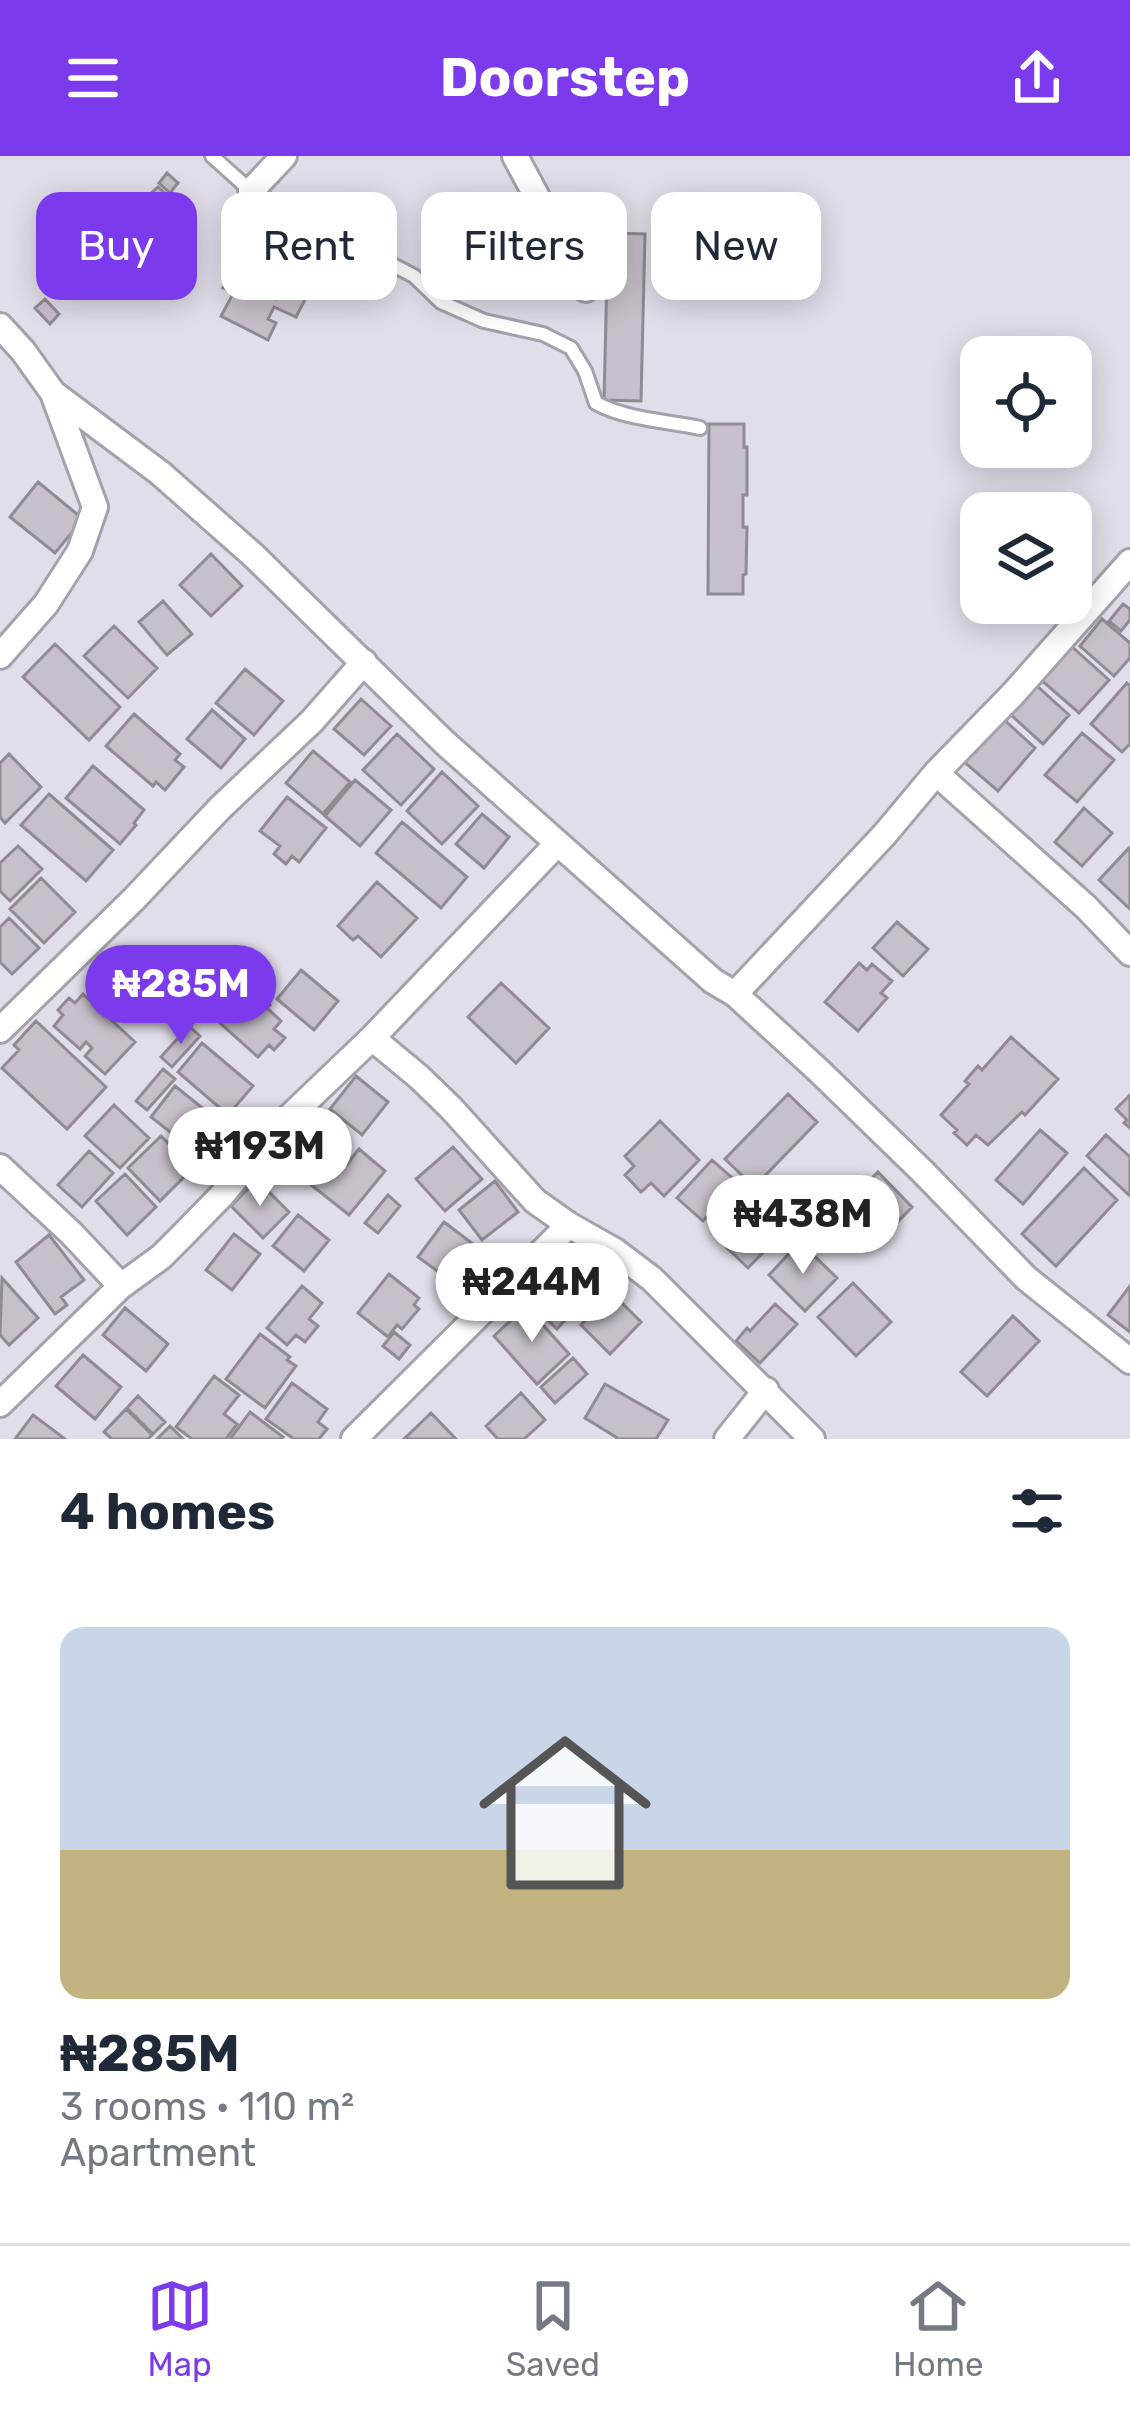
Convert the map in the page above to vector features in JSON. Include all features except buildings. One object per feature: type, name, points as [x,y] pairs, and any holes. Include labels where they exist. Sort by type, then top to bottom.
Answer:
[{"type":"street","points":[[251,191],[284,156]]},
{"type":"street","points":[[515,156],[534,192]]},
{"type":"street","points":[[0,326],[53,393],[95,507],[80,551],[46,604],[0,656]]},
{"type":"street","points":[[53,393],[160,473],[254,556],[445,743],[713,981],[735,994],[923,1172],[1026,1278],[1130,1361]]},
{"type":"street","points":[[1130,566],[1125,583],[1130,592]]},
{"type":"street","points":[[735,994],[1130,566]]},
{"type":"street","points":[[0,1030],[312,721],[364,662]]},
{"type":"street","points":[[936,773],[1130,953]]},
{"type":"street","points":[[0,1404],[121,1286],[183,1235],[281,1125],[372,1038],[557,844]]},
{"type":"street","points":[[372,1038],[435,1092],[535,1201],[652,1279],[812,1439]]},
{"type":"street","points":[[0,1167],[121,1286]]},
{"type":"street","points":[[354,1439],[569,1225]]},
{"type":"street","points":[[727,1439],[766,1390]]},
{"type":"lane","points":[[212,156],[251,191],[414,276],[441,302],[484,321],[543,334],[571,348],[596,404],[619,416],[700,428]]}]
